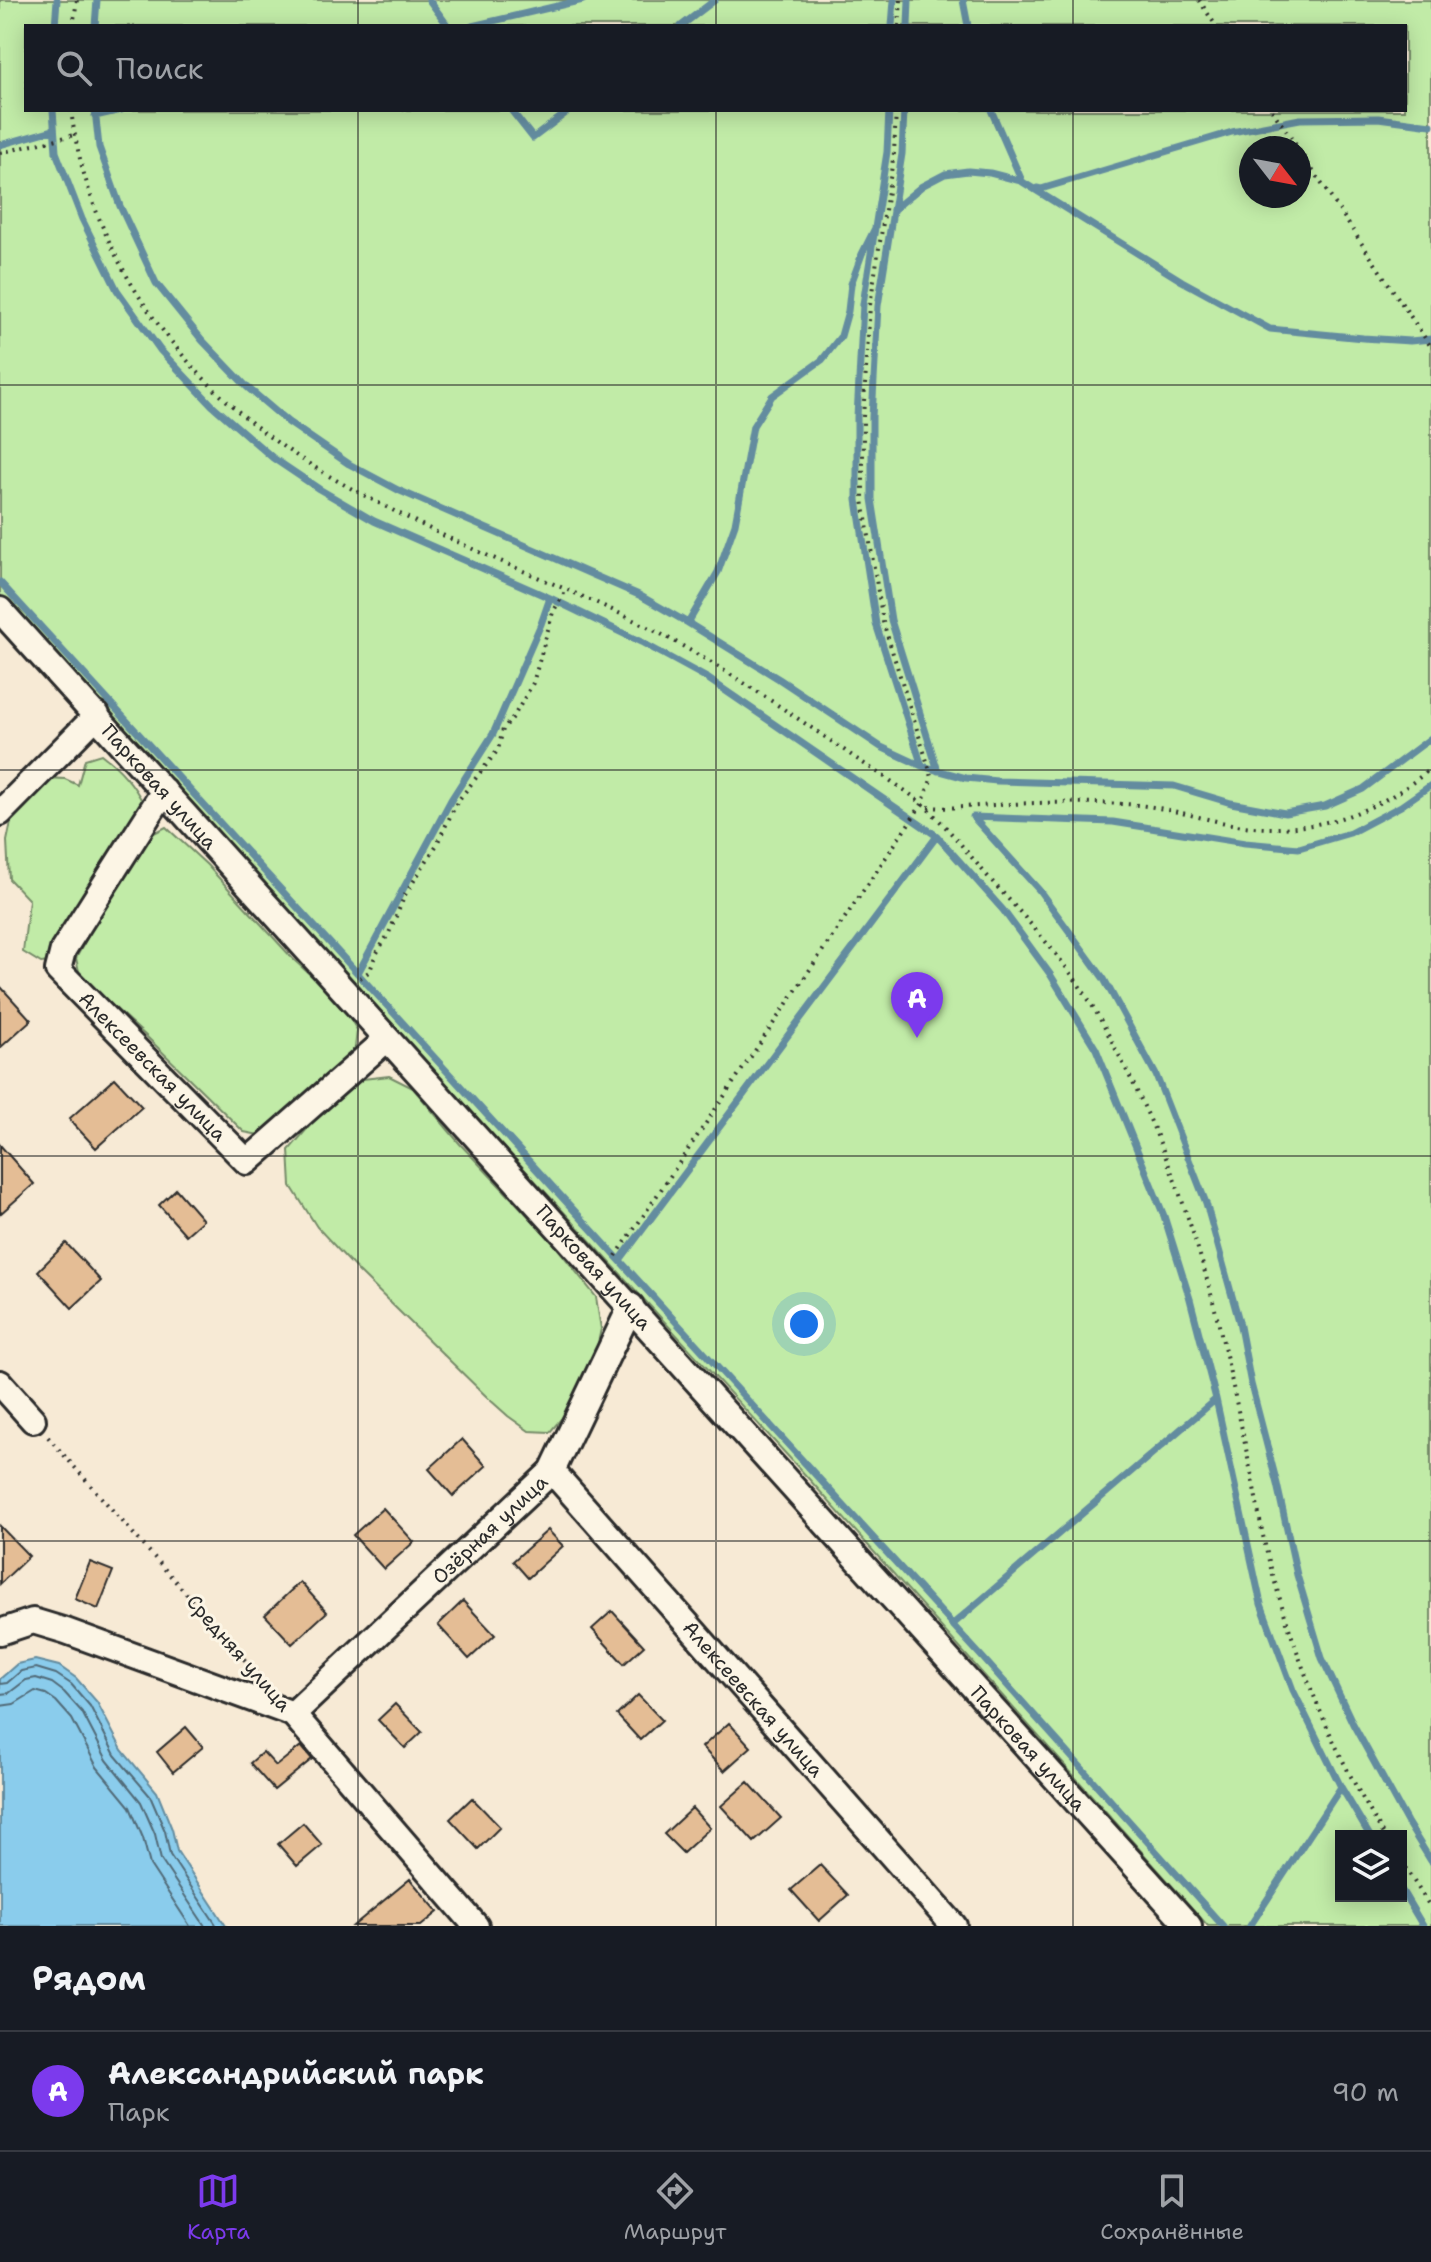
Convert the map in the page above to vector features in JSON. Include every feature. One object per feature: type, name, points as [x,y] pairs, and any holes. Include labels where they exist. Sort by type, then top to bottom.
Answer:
[{"type":"street","name":"Парковая улица","points":[[0,610],[1188,1926]]},
{"type":"street","points":[[0,813],[97,715]]},
{"type":"street","name":"Алексеевская улица","points":[[164,791],[63,950],[58,970],[247,1162],[387,1039]]},
{"type":"street","name":"Озёрная улица","points":[[293,1714],[552,1471],[631,1306]]},
{"type":"street","points":[[0,1383],[33,1420]]},
{"type":"street","name":"Алексеевская улица","points":[[552,1471],[954,1926]]},
{"type":"street","points":[[0,1632],[33,1621],[293,1714]]},
{"type":"street","name":"Средняя улица","points":[[293,1714],[476,1926]]},
{"type":"path","points":[[73,24],[77,0]]},
{"type":"path","points":[[899,24],[901,0]]},
{"type":"path","points":[[1199,0],[1215,24]]},
{"type":"path","points":[[71,112],[82,171],[94,209],[128,281],[156,322],[214,387],[276,442],[325,473],[422,526],[657,632],[713,663],[924,805],[1027,920],[1085,993],[1145,1107],[1171,1168],[1216,1312],[1268,1558],[1294,1641],[1332,1739],[1382,1830]]},
{"type":"path","points":[[618,1253],[924,805],[932,777],[883,622],[863,500],[863,417],[870,305],[894,153],[896,112]]},
{"type":"path","points":[[1273,112],[1289,136]]},
{"type":"path","points":[[0,153],[74,135]]},
{"type":"path","points":[[1311,168],[1431,347]]},
{"type":"path","points":[[370,971],[405,895],[436,846],[457,802],[498,750],[503,729],[533,683],[553,612],[566,590]]},
{"type":"path","points":[[924,805],[953,809],[1037,803],[1128,804],[1245,826],[1292,829],[1365,811],[1397,794],[1431,768]]},
{"type":"path","name":"Средняя улица","points":[[33,1420],[262,1679]]},
{"type":"path","points":[[1407,1870],[1431,1908]]},
{"type":"green space","points":[[0,0],[1431,0],[1431,1926],[1208,1926],[808,1478],[0,598]]},
{"type":"green space","points":[[101,754],[126,777],[144,805],[50,962],[41,963],[23,952],[29,900],[9,879],[7,841],[14,808],[46,778],[65,779],[78,785],[85,759]]},
{"type":"green space","points":[[166,827],[207,865],[293,959],[341,1003],[357,1030],[355,1048],[336,1071],[259,1135],[244,1132],[80,976],[76,958],[103,909],[152,834]]},
{"type":"green space","points":[[389,1076],[413,1088],[460,1144],[551,1240],[596,1297],[601,1329],[594,1361],[572,1406],[550,1432],[529,1431],[489,1399],[317,1227],[291,1186],[289,1150],[318,1116],[363,1079]]},
{"type":"water","points":[[35,1660],[59,1666],[76,1678],[97,1702],[122,1750],[157,1792],[177,1851],[226,1926],[0,1926],[0,1679],[17,1664]]},
{"type":"building","points":[[0,986],[31,1020],[0,1048]]},
{"type":"building","points":[[115,1078],[142,1107],[96,1148],[69,1119]]},
{"type":"building","points":[[0,1145],[34,1184],[0,1214]]},
{"type":"building","points":[[176,1189],[203,1220],[186,1235],[159,1205]]},
{"type":"building","points":[[66,1243],[101,1281],[72,1308],[38,1271]]},
{"type":"building","points":[[462,1439],[486,1466],[453,1496],[429,1469]]},
{"type":"building","points":[[383,1508],[414,1542],[384,1569],[353,1535]]},
{"type":"building","points":[[0,1526],[29,1556],[0,1584]]},
{"type":"building","points":[[548,1530],[563,1546],[528,1578],[513,1561]]},
{"type":"building","points":[[90,1562],[113,1571],[98,1609],[75,1599]]},
{"type":"building","points":[[300,1582],[327,1612],[292,1644],[265,1615]]},
{"type":"building","points":[[463,1601],[495,1635],[469,1659],[438,1625]]},
{"type":"building","points":[[612,1611],[644,1646],[624,1664],[592,1629]]},
{"type":"building","points":[[638,1695],[662,1720],[640,1740],[617,1715]]},
{"type":"building","points":[[395,1704],[422,1732],[405,1748],[378,1720]]},
{"type":"building","points":[[729,1723],[751,1747],[724,1771],[702,1747]]},
{"type":"building","points":[[186,1727],[203,1747],[173,1772],[157,1752]]},
{"type":"building","points":[[301,1746],[312,1759],[274,1790],[250,1763],[263,1752],[276,1766]]},
{"type":"building","points":[[748,1782],[781,1818],[754,1842],[721,1806]]},
{"type":"building","points":[[472,1798],[500,1827],[478,1849],[450,1819]]},
{"type":"building","points":[[692,1808],[710,1828],[683,1853],[664,1834]]},
{"type":"building","points":[[303,1823],[322,1845],[297,1866],[278,1844]]},
{"type":"building","points":[[820,1865],[848,1895],[819,1921],[791,1890]]},
{"type":"building","points":[[410,1879],[438,1912],[421,1926],[353,1926]]},
{"type":"waterway","points":[[55,24],[57,0]]},
{"type":"waterway","points":[[95,24],[97,0]]},
{"type":"waterway","points":[[429,0],[447,24]]},
{"type":"waterway","points":[[481,24],[583,0]]},
{"type":"waterway","points":[[684,24],[715,0]]},
{"type":"waterway","points":[[892,24],[894,0]]},
{"type":"waterway","points":[[908,24],[909,0]]},
{"type":"waterway","points":[[963,0],[968,24]]},
{"type":"waterway","points":[[53,112],[56,152],[82,219],[117,290],[160,350],[212,405],[273,458],[374,521],[550,598],[493,734],[451,800],[358,973]]},
{"type":"waterway","points":[[95,112],[99,147],[120,206],[156,283],[202,340],[247,387],[288,422],[349,464],[398,490],[639,595],[688,623]]},
{"type":"waterway","points":[[95,116],[112,112]]},
{"type":"waterway","points":[[513,112],[533,138],[567,112]]},
{"type":"waterway","points":[[889,112],[887,152],[863,304],[857,417],[857,500],[876,624],[922,766]]},
{"type":"waterway","points":[[904,112],[902,154],[878,306],[872,417],[872,499],[891,620],[938,771]]},
{"type":"waterway","points":[[992,112],[1022,181]]},
{"type":"waterway","points":[[1037,188],[1232,132],[1300,119],[1378,118],[1431,125]]},
{"type":"waterway","points":[[0,145],[53,130]]},
{"type":"waterway","points":[[893,210],[922,186],[945,174],[968,171],[990,173],[1021,181],[1182,281],[1270,329],[1410,341],[1431,339]]},
{"type":"waterway","points":[[875,228],[851,284],[841,336],[822,360],[772,396],[753,426],[735,524],[718,572],[688,623],[881,747],[922,766],[966,778],[1174,786],[1231,803],[1285,813],[1325,806],[1363,789],[1431,738]]},
{"type":"waterway","points":[[0,582],[983,1658],[1223,1926]]},
{"type":"waterway","points":[[550,598],[707,678],[937,836]]},
{"type":"waterway","points":[[1431,785],[1401,806],[1350,833],[1299,848],[1245,843],[1113,822],[973,817],[1039,890],[1104,979],[1156,1075],[1206,1203],[1239,1321],[1297,1575],[1322,1658],[1353,1724],[1431,1861]]},
{"type":"waterway","points":[[620,1260],[937,836],[1003,910],[1050,974],[1096,1049],[1164,1216],[1216,1399]]},
{"type":"waterway","points":[[952,1625],[1216,1399],[1261,1604],[1293,1690],[1341,1787]]},
{"type":"waterway","points":[[1250,1926],[1341,1787],[1366,1830]]},
{"type":"waterway","points":[[1407,1899],[1423,1926]]},
{"type":"place","name":"Александрийский парк","points":[[917,1038]]}]
